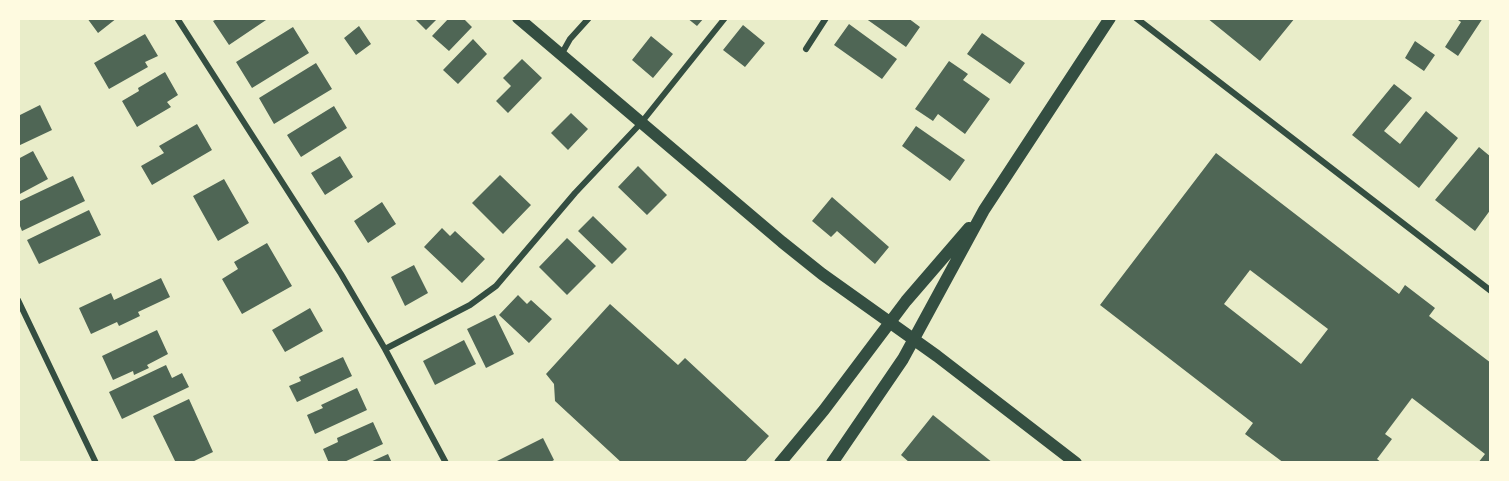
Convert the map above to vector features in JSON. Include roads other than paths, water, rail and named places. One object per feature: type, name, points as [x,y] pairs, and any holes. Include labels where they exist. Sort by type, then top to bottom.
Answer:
[{"type":"main road","points":[[518,18],[782,242],[1076,463]]},
{"type":"main road","points":[[832,463],[892,377],[984,210],[1110,18]]},
{"type":"main road","points":[[780,463],[830,402],[889,322],[984,210]]},
{"type":"street","points":[[177,18],[341,274],[385,349],[446,463]]},
{"type":"street","points":[[561,55],[570,39],[589,18]]},
{"type":"street","points":[[385,349],[470,305],[496,285],[574,193],[641,123],[725,18]]},
{"type":"street","points":[[806,49],[826,18]]},
{"type":"street","points":[[1136,18],[1491,291]]},
{"type":"street","points":[[18,300],[96,463]]}]
